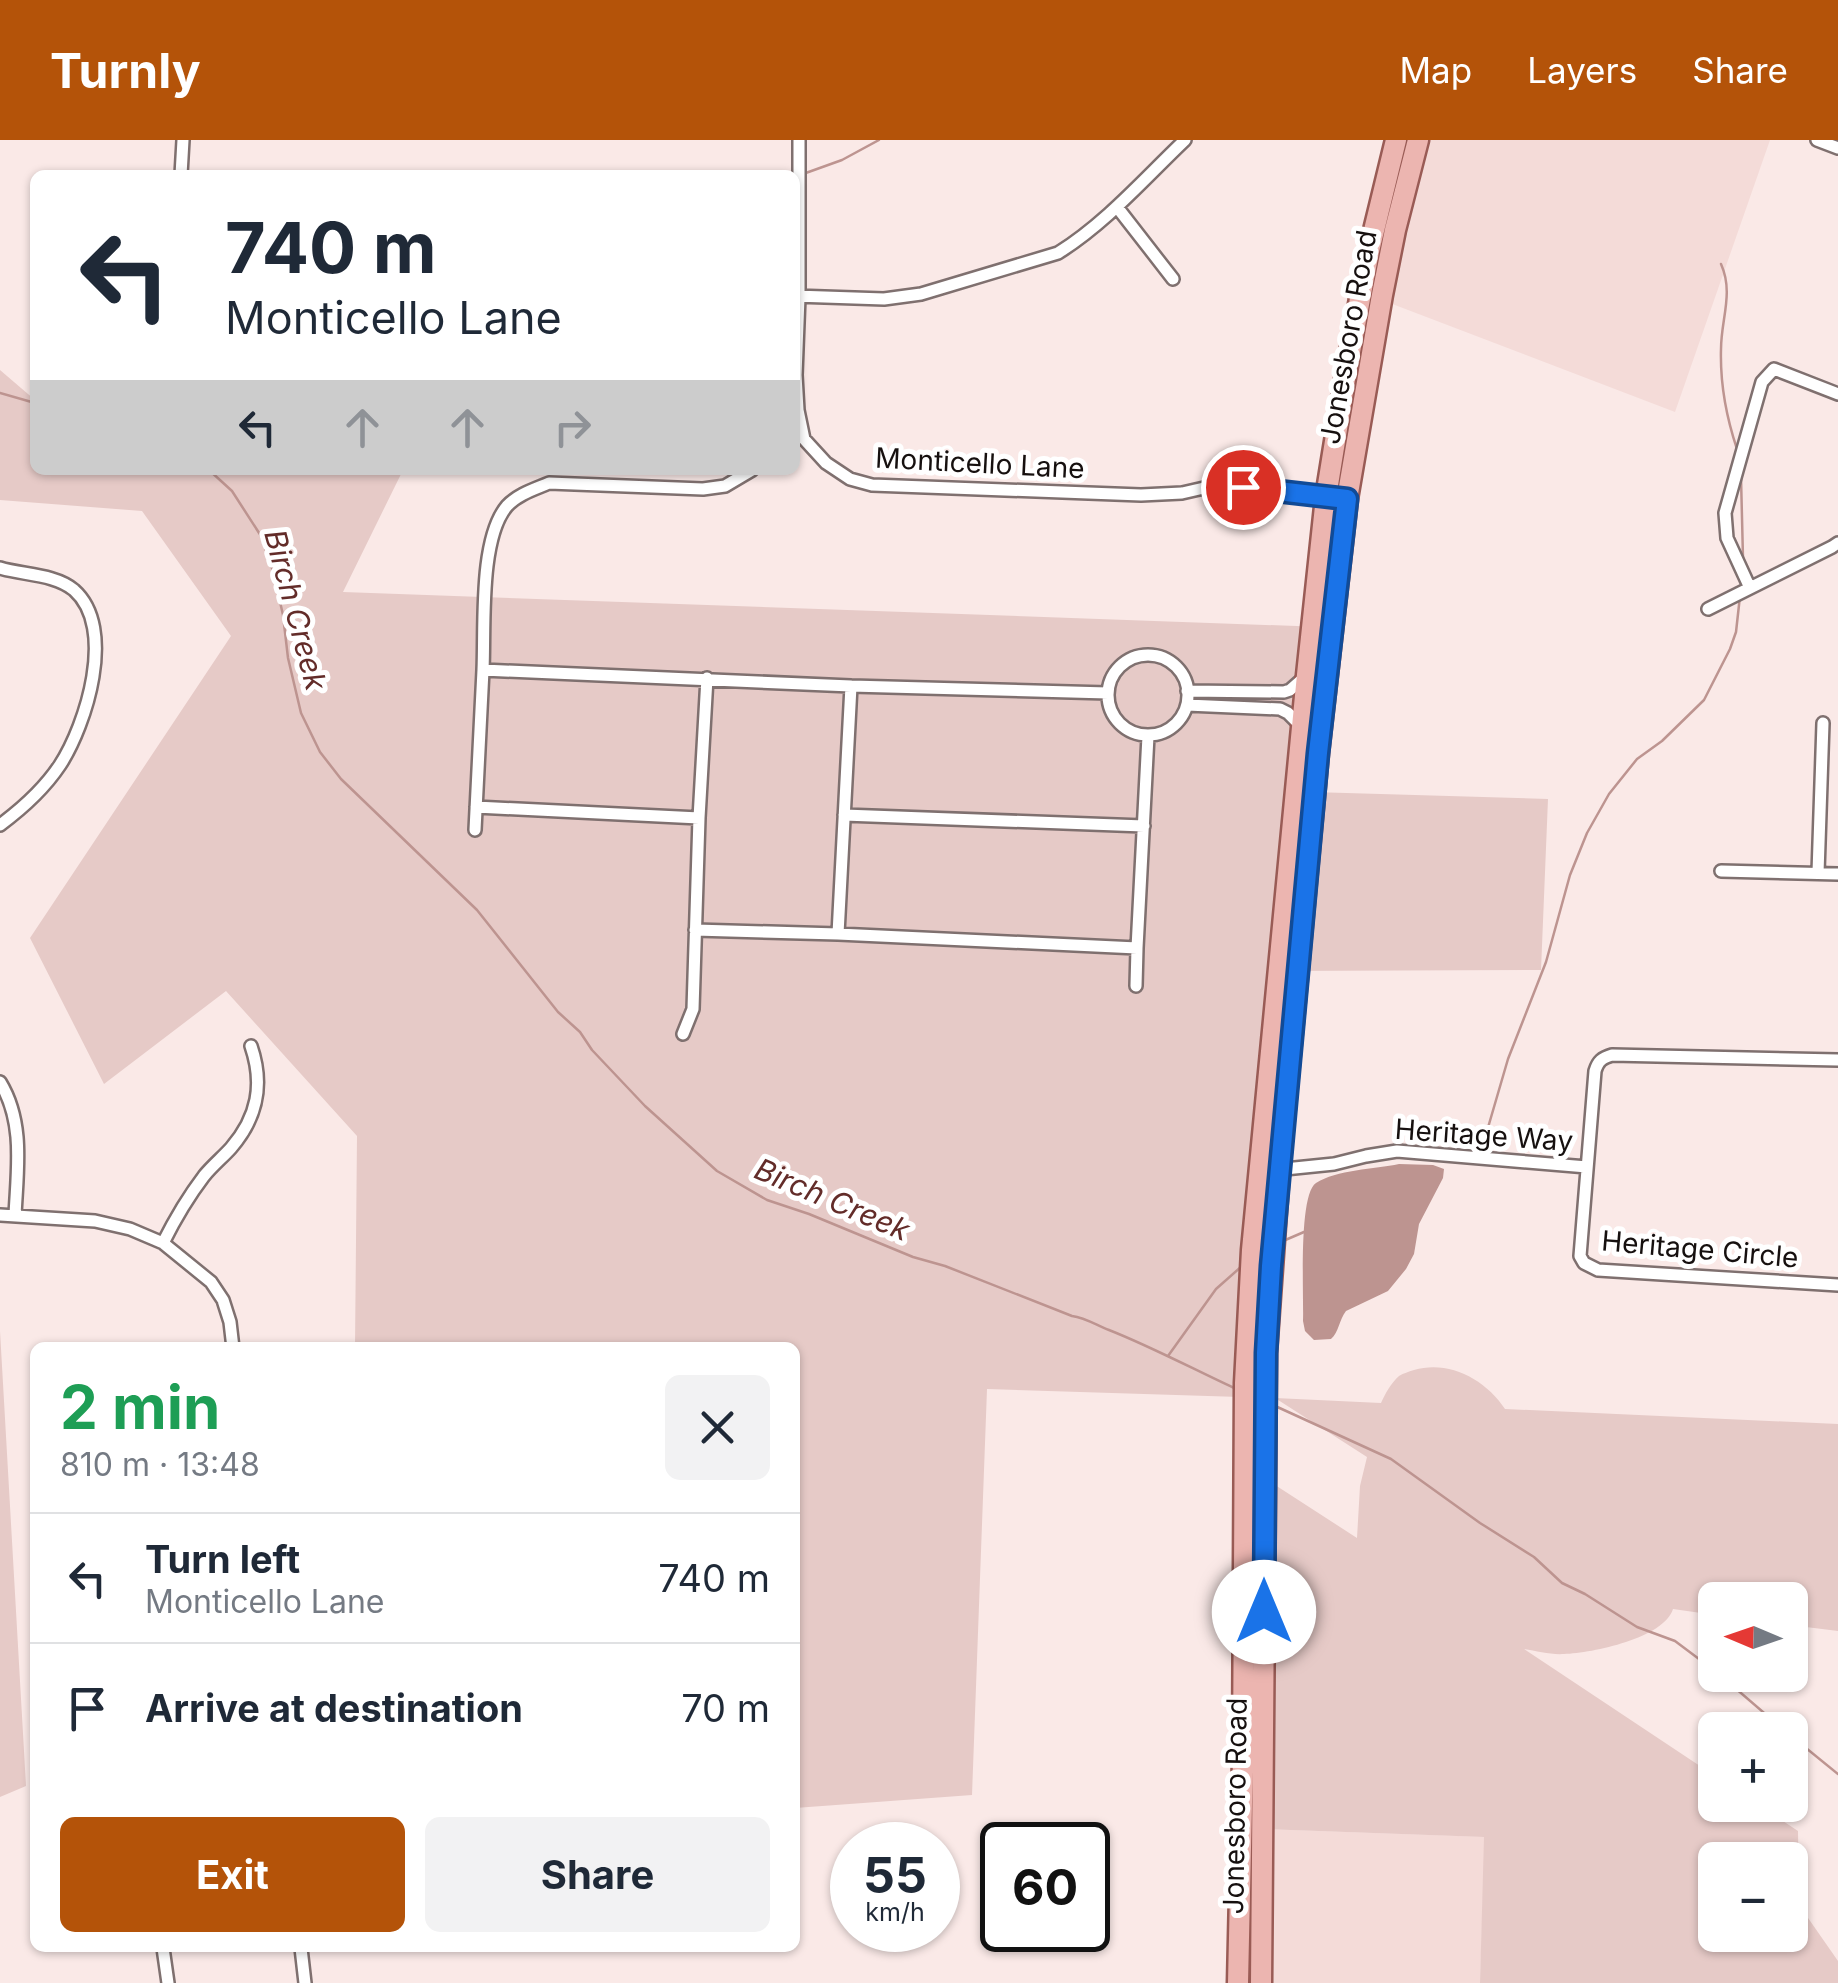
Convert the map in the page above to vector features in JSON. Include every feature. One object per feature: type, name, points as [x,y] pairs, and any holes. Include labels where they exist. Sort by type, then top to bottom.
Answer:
[{"type":"main road","name":"Jonesboro Road","points":[[1238,1983],[1248,1301],[1270,1170],[1318,753],[1342,390],[1396,140]]},
{"type":"main road","name":"Jonesboro Road","points":[[1260,1983],[1270,1170],[1302,726],[1337,498],[1418,140]]},
{"type":"street","points":[[181,170],[183,140]]},
{"type":"street","name":"Monticello Lane","points":[[799,140],[799,170]]},
{"type":"street","points":[[1817,140],[1838,148]]},
{"type":"street","points":[[800,297],[884,300],[921,294],[1058,253],[1117,207],[1181,141]]},
{"type":"street","points":[[1117,207],[1173,279]]},
{"type":"street","points":[[1750,588],[1727,538],[1724,514],[1762,382],[1774,368],[1838,394]]},
{"type":"street","name":"Monticello Lane","points":[[800,442],[850,479],[872,485],[1141,495],[1182,493],[1217,485],[1337,498]]},
{"type":"street","points":[[475,830],[488,554],[496,522],[510,503],[549,483],[703,488],[725,486],[744,475]]},
{"type":"street","points":[[1708,610],[1838,542]]},
{"type":"street","points":[[0,568],[49,578],[74,590],[90,614],[96,651],[92,685],[62,762],[41,790],[0,825]]},
{"type":"street","points":[[1140,656],[1153,656],[1176,667],[1188,690],[1186,705],[1176,723],[1159,734],[1135,734],[1124,728],[1109,706],[1110,680],[1128,661],[1140,656]]},
{"type":"street","points":[[483,670],[1108,693]]},
{"type":"street","points":[[1188,690],[1284,692],[1307,675]]},
{"type":"street","points":[[683,1034],[693,1008],[707,678]]},
{"type":"street","points":[[838,934],[851,686]]},
{"type":"street","points":[[1186,705],[1280,709],[1302,726]]},
{"type":"street","points":[[1818,873],[1823,723]]},
{"type":"street","points":[[1136,986],[1148,736]]},
{"type":"street","points":[[476,807],[700,818]]},
{"type":"street","points":[[844,814],[1144,826]]},
{"type":"street","points":[[1722,871],[1838,874]]},
{"type":"street","points":[[696,930],[1136,948]]},
{"type":"street","points":[[163,1242],[207,1172],[243,1134],[254,1115],[257,1063],[251,1046]]},
{"type":"street","name":"Heritage Circle","points":[[1838,1060],[1612,1055],[1604,1058],[1595,1072],[1580,1256],[1591,1268],[1838,1285]]},
{"type":"street","points":[[0,1082],[18,1127],[14,1216]]},
{"type":"street","name":"Heritage Way","points":[[1270,1170],[1334,1164],[1397,1151],[1587,1167]]},
{"type":"street","points":[[0,1216],[95,1221],[163,1242],[211,1282],[223,1300],[232,1342]]},
{"type":"street","points":[[164,1952],[168,1983]]},
{"type":"street","points":[[302,1952],[306,1983]]},
{"type":"shaded area","points":[[1414,140],[1770,140],[1675,412],[1374,297]]},
{"type":"shaded area","points":[[0,370],[30,396],[30,475],[401,475],[343,592],[1323,627],[1312,792],[1548,799],[1541,970],[1277,971],[1275,1398],[987,1389],[972,1795],[800,1808],[800,1342],[355,1342],[357,1136],[226,991],[104,1084],[30,938],[231,636],[142,511],[0,500]]},
{"type":"shaded area","points":[[1399,1164],[1444,1169],[1419,1224],[1414,1254],[1388,1291],[1346,1311],[1331,1339],[1314,1340],[1305,1331],[1303,1321],[1304,1225],[1310,1191],[1316,1183],[1334,1175]]},
{"type":"shaded area","points":[[0,1331],[26,1786],[0,1797]]},
{"type":"shaded area","points":[[1440,1368],[1477,1381],[1505,1409],[1838,1424],[1838,1631],[1808,1627],[1808,1582],[1698,1582],[1698,1613],[1673,1609],[1667,1619],[1642,1636],[1577,1653],[1524,1649],[1698,1765],[1698,1822],[1784,1822],[1798,1831],[1798,1842],[1698,1842],[1698,1952],[1808,1952],[1808,1918],[1838,1961],[1838,1983],[1480,1983],[1484,1837],[1262,1829],[1272,1483],[1357,1538],[1360,1486],[1367,1457],[1275,1398],[1381,1403],[1399,1376],[1414,1370]]},
{"type":"shaded area","points":[[1262,1829],[1485,1837],[1480,1983],[1260,1983]]},
{"type":"waterway","points":[[803,174],[842,160],[879,140]]},
{"type":"waterway","points":[[1721,264],[1727,296],[1722,374],[1737,449]]},
{"type":"waterway","name":"Birch Creek","points":[[0,393],[30,402]]},
{"type":"waterway","name":"Birch Creek","points":[[214,475],[232,491],[261,536],[283,615],[301,713],[320,752],[341,779],[477,910],[558,1012],[645,1106],[717,1171],[767,1200],[1086,1320],[1234,1388]]},
{"type":"waterway","points":[[1741,477],[1743,558]]},
{"type":"waterway","points":[[1480,1145],[1546,962],[1570,875],[1587,833],[1609,794],[1637,759],[1662,741],[1704,700],[1736,632],[1740,596]]},
{"type":"waterway","points":[[1283,1241],[1304,1232]]},
{"type":"waterway","points":[[1168,1356],[1216,1289],[1242,1266]]},
{"type":"waterway","name":"Birch Creek","points":[[1273,1405],[1391,1459],[1534,1557],[1562,1583],[1637,1627],[1675,1641],[1698,1658]]},
{"type":"waterway","name":"Birch Creek","points":[[1740,1692],[1763,1712]]},
{"type":"waterway","name":"Birch Creek","points":[[1808,1750],[1838,1774]]},
{"type":"route","points":[[1243,487],[1347,499],[1318,753],[1271,1266],[1266,1353],[1264,1612]]}]
